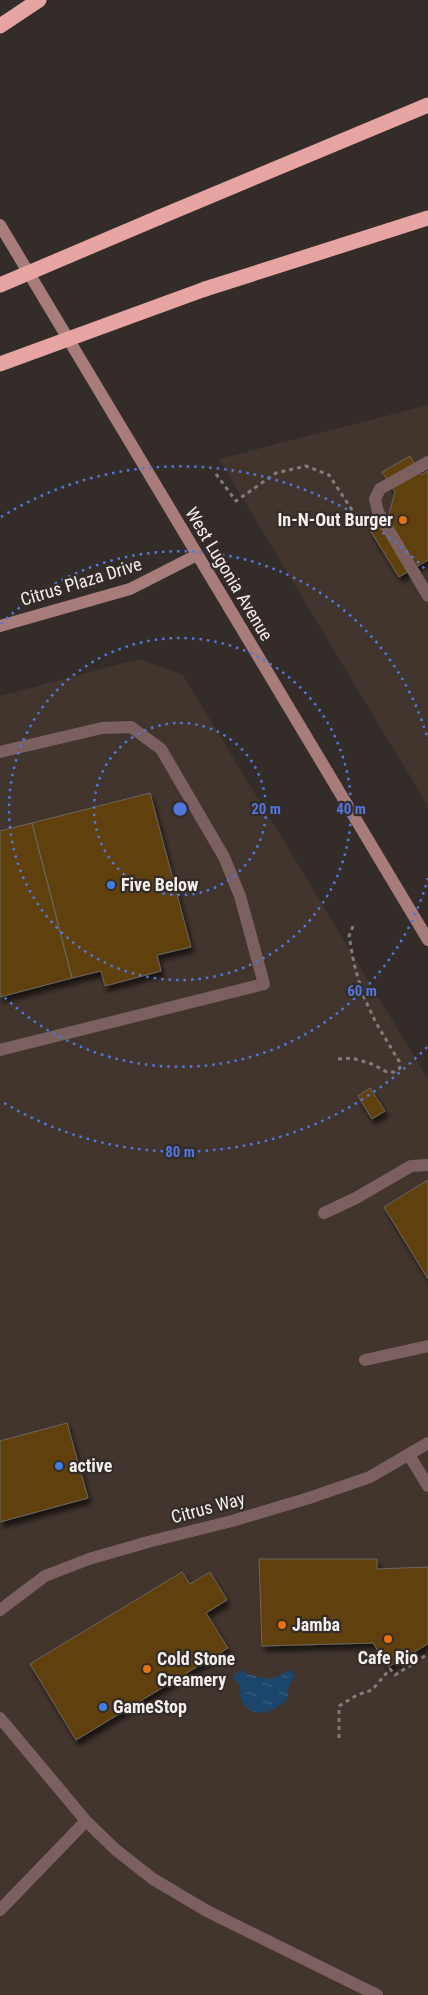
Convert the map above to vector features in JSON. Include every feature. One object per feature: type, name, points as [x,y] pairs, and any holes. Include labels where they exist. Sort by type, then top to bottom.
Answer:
[{"type":"highway","points":[[0,26],[39,0]]},
{"type":"highway","points":[[0,285],[428,105]]},
{"type":"highway","points":[[0,364],[205,290],[428,218]]},
{"type":"main road","name":"West Lugonia Avenue","points":[[0,225],[428,940]]},
{"type":"main road","name":"Citrus Plaza Drive","points":[[0,626],[130,589],[197,555]]},
{"type":"lane","points":[[428,462],[380,490],[374,500],[378,512],[428,596]]},
{"type":"lane","points":[[0,752],[102,728],[131,727],[160,749],[224,857],[240,896],[264,984],[0,1050]]},
{"type":"lane","points":[[324,1213],[356,1198],[412,1166],[428,1165]]},
{"type":"lane","points":[[364,1360],[428,1346]]},
{"type":"lane","name":"Citrus Way","points":[[0,1610],[45,1576],[89,1559],[232,1521],[370,1477],[428,1443]]},
{"type":"lane","points":[[409,1455],[428,1486]]},
{"type":"lane","points":[[0,1718],[86,1821],[116,1850],[153,1879],[215,1915],[377,1995]]},
{"type":"lane","points":[[0,1910],[86,1821]]},
{"type":"path","points":[[216,474],[236,501],[276,473],[306,466],[329,476],[357,517]]},
{"type":"path","points":[[338,1059],[352,1058],[372,1064],[387,1072],[394,1072],[400,1068],[399,1061],[376,1023],[363,995],[354,964],[349,936],[353,926]]},
{"type":"path","points":[[339,1738],[339,1706],[357,1695],[372,1690],[390,1669],[395,1675],[428,1654]]},
{"type":"shaded area","points":[[428,405],[428,806],[219,459]]},
{"type":"shaded area","points":[[139,659],[183,675],[428,1079],[428,1995],[0,1995],[0,696]]},
{"type":"water","points":[[243,1670],[246,1674],[268,1679],[280,1676],[287,1670],[293,1672],[295,1677],[289,1685],[287,1700],[270,1711],[257,1713],[251,1711],[241,1699],[240,1684],[234,1679],[235,1674]]},
{"type":"building","name":"In-N-Out Burger","points":[[410,456],[421,475],[428,471],[428,560],[399,577],[368,527],[389,514],[395,492],[382,472]]},
{"type":"building","name":"Five Below","points":[[150,793],[191,947],[157,955],[161,971],[105,986],[101,971],[72,978],[32,823]]},
{"type":"building","points":[[32,823],[72,978],[0,997],[0,831]]},
{"type":"building","points":[[370,1088],[385,1111],[372,1119],[358,1096]]},
{"type":"building","points":[[428,1180],[428,1279],[384,1207]]},
{"type":"building","points":[[67,1423],[88,1498],[0,1522],[0,1441]]},
{"type":"building","points":[[259,1559],[377,1559],[377,1569],[428,1567],[428,1644],[388,1667],[373,1643],[262,1646]]},
{"type":"building","points":[[182,1572],[190,1584],[210,1572],[227,1600],[206,1613],[228,1648],[76,1740],[30,1664]]},
{"type":"place","name":"In-N-Out Burger","points":[[403,520]]},
{"type":"place","name":"Five Below","points":[[111,885]]},
{"type":"place","name":"active","points":[[59,1466]]},
{"type":"place","name":"Jamba","points":[[282,1625]]},
{"type":"place","name":"Cafe Rio","points":[[388,1639]]},
{"type":"place","name":"Cold Stone Creamery","points":[[147,1669]]},
{"type":"place","name":"GameStop","points":[[103,1707]]}]
